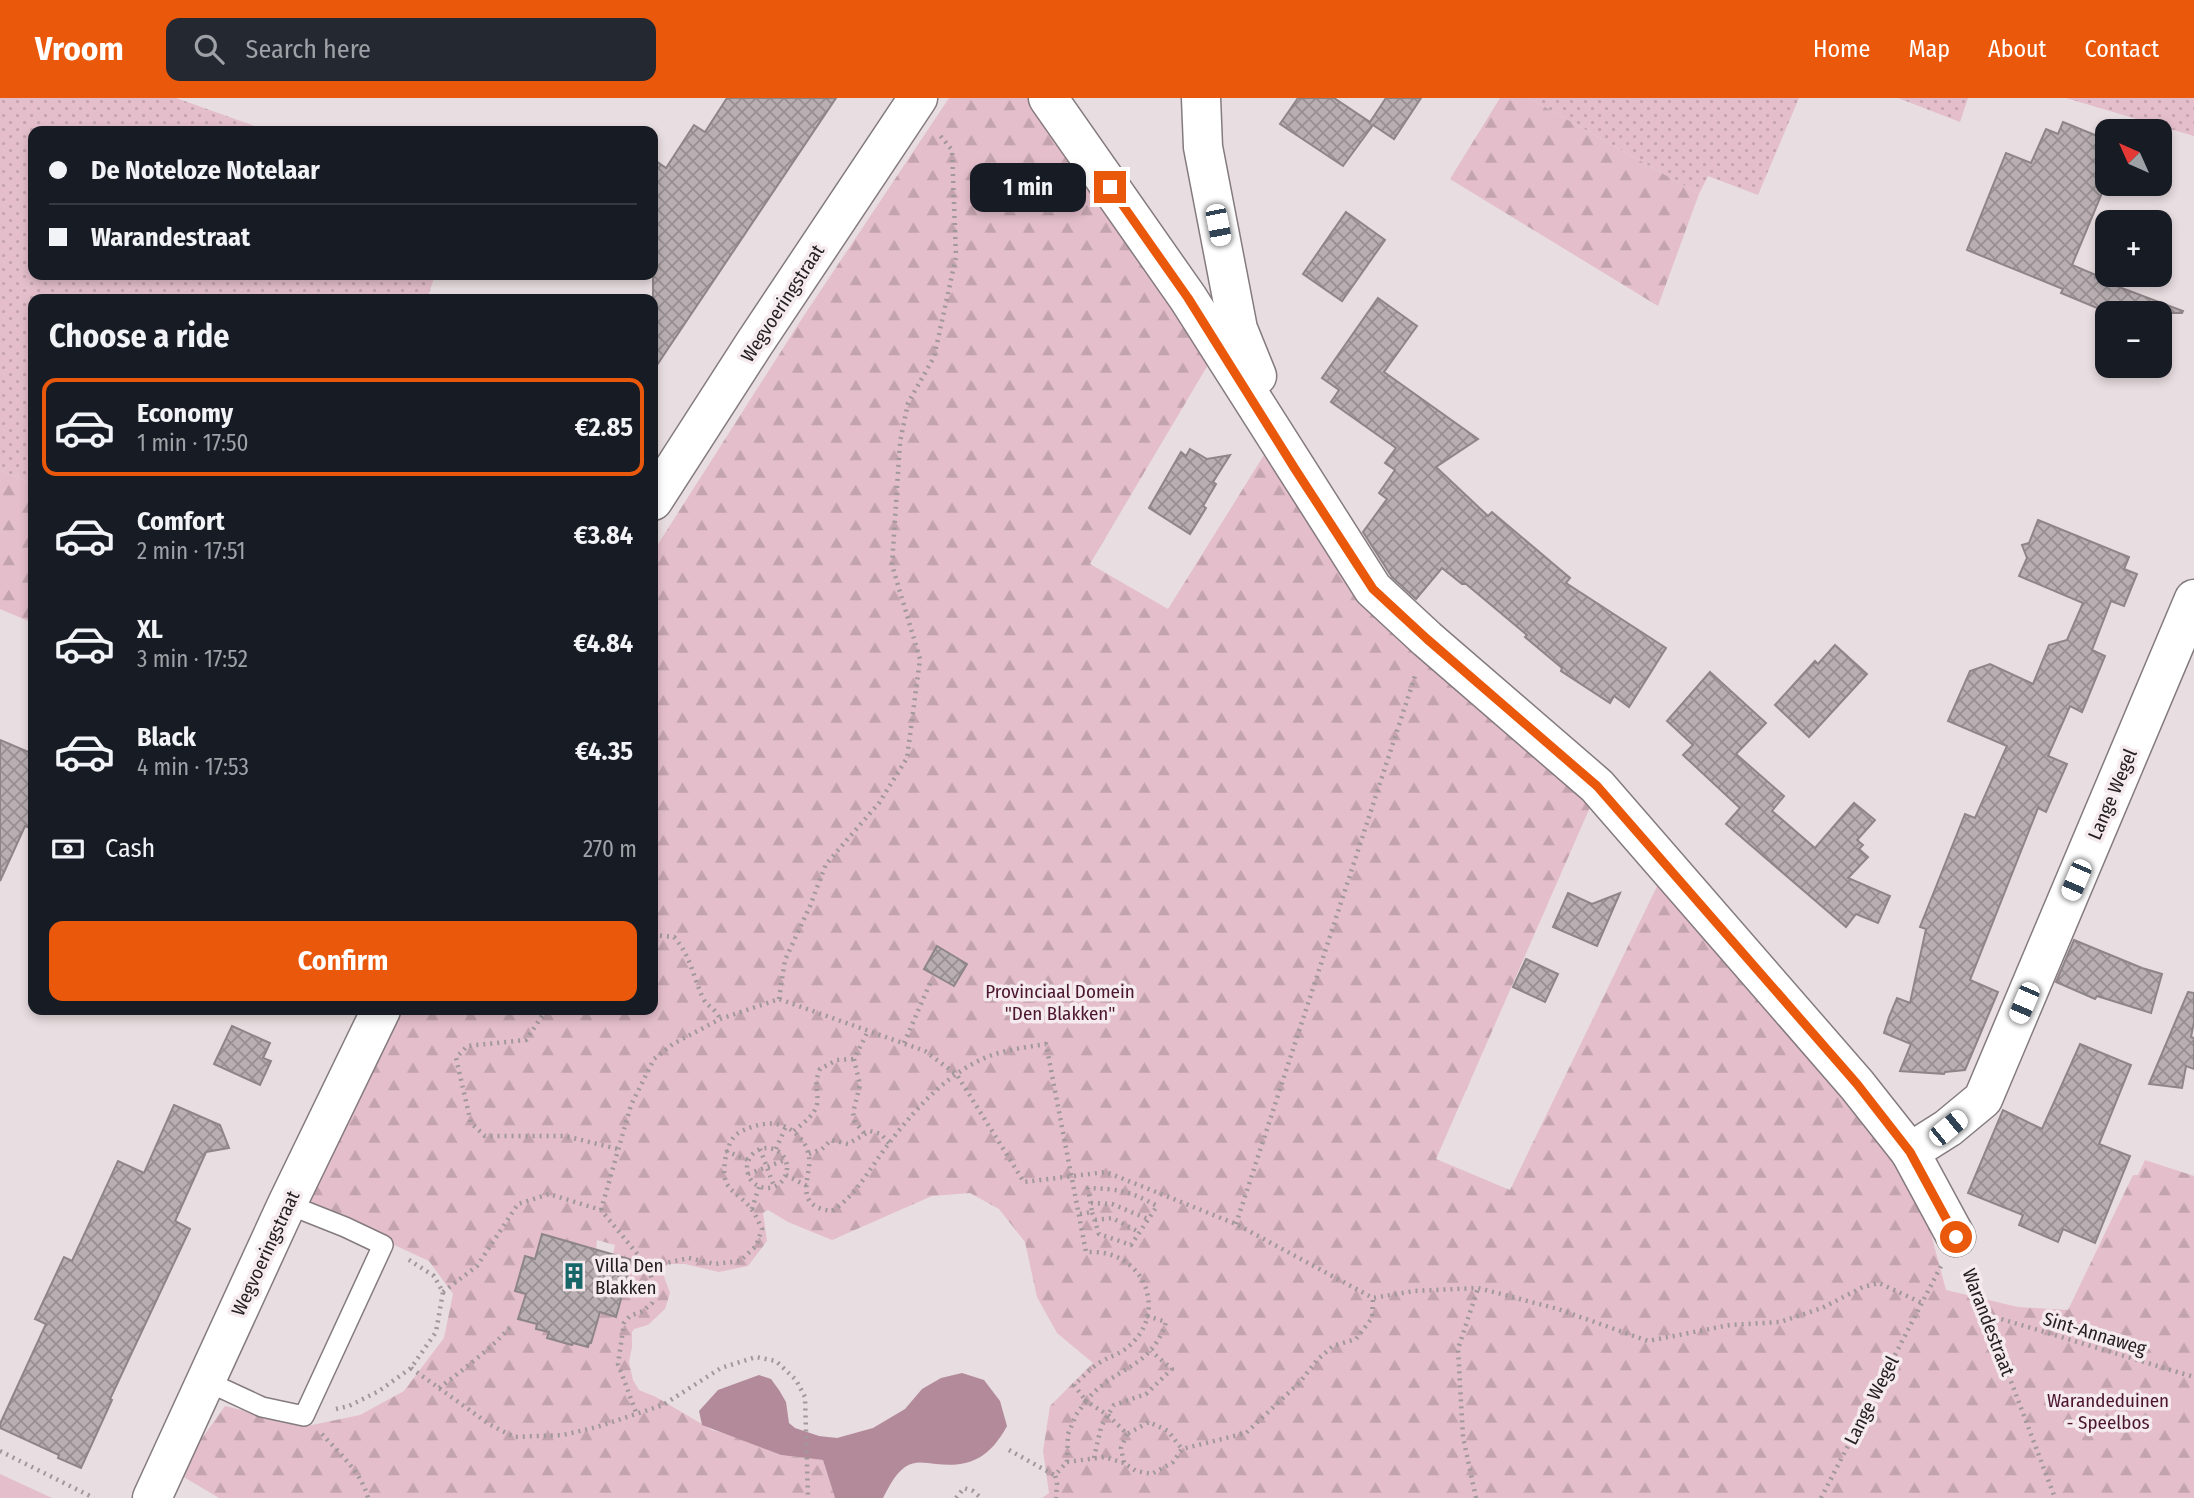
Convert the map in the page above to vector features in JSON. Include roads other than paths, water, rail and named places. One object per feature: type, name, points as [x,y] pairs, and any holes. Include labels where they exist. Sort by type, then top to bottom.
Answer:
[{"type":"street","points":[[1048,98],[1188,298],[1373,589],[1597,786],[1857,1084],[1910,1152],[1956,1237]]},
{"type":"street","points":[[1201,98],[1203,147],[1238,329],[1295,469]]},
{"type":"street","name":"Wegvoeringstraat","points":[[658,493],[915,102]]},
{"type":"street","name":"Lange Wegel","points":[[1910,1152],[1948,1128],[1983,1099],[2194,599]]},
{"type":"street","name":"Wegvoeringstraat","points":[[152,1498],[287,1204],[379,1015]]},
{"type":"lane","points":[[206,1381],[262,1406],[304,1416],[383,1245],[287,1204]]},
{"type":"place","name":"Villa Den Blakken","points":[[574,1276]]},
{"type":"park label","name":"Provinciaal Domein \"Den Blakken\"","points":[[1060,1002]]},
{"type":"park label","name":"Warandeduinen - Speelbos","points":[[2108,1411]]}]
